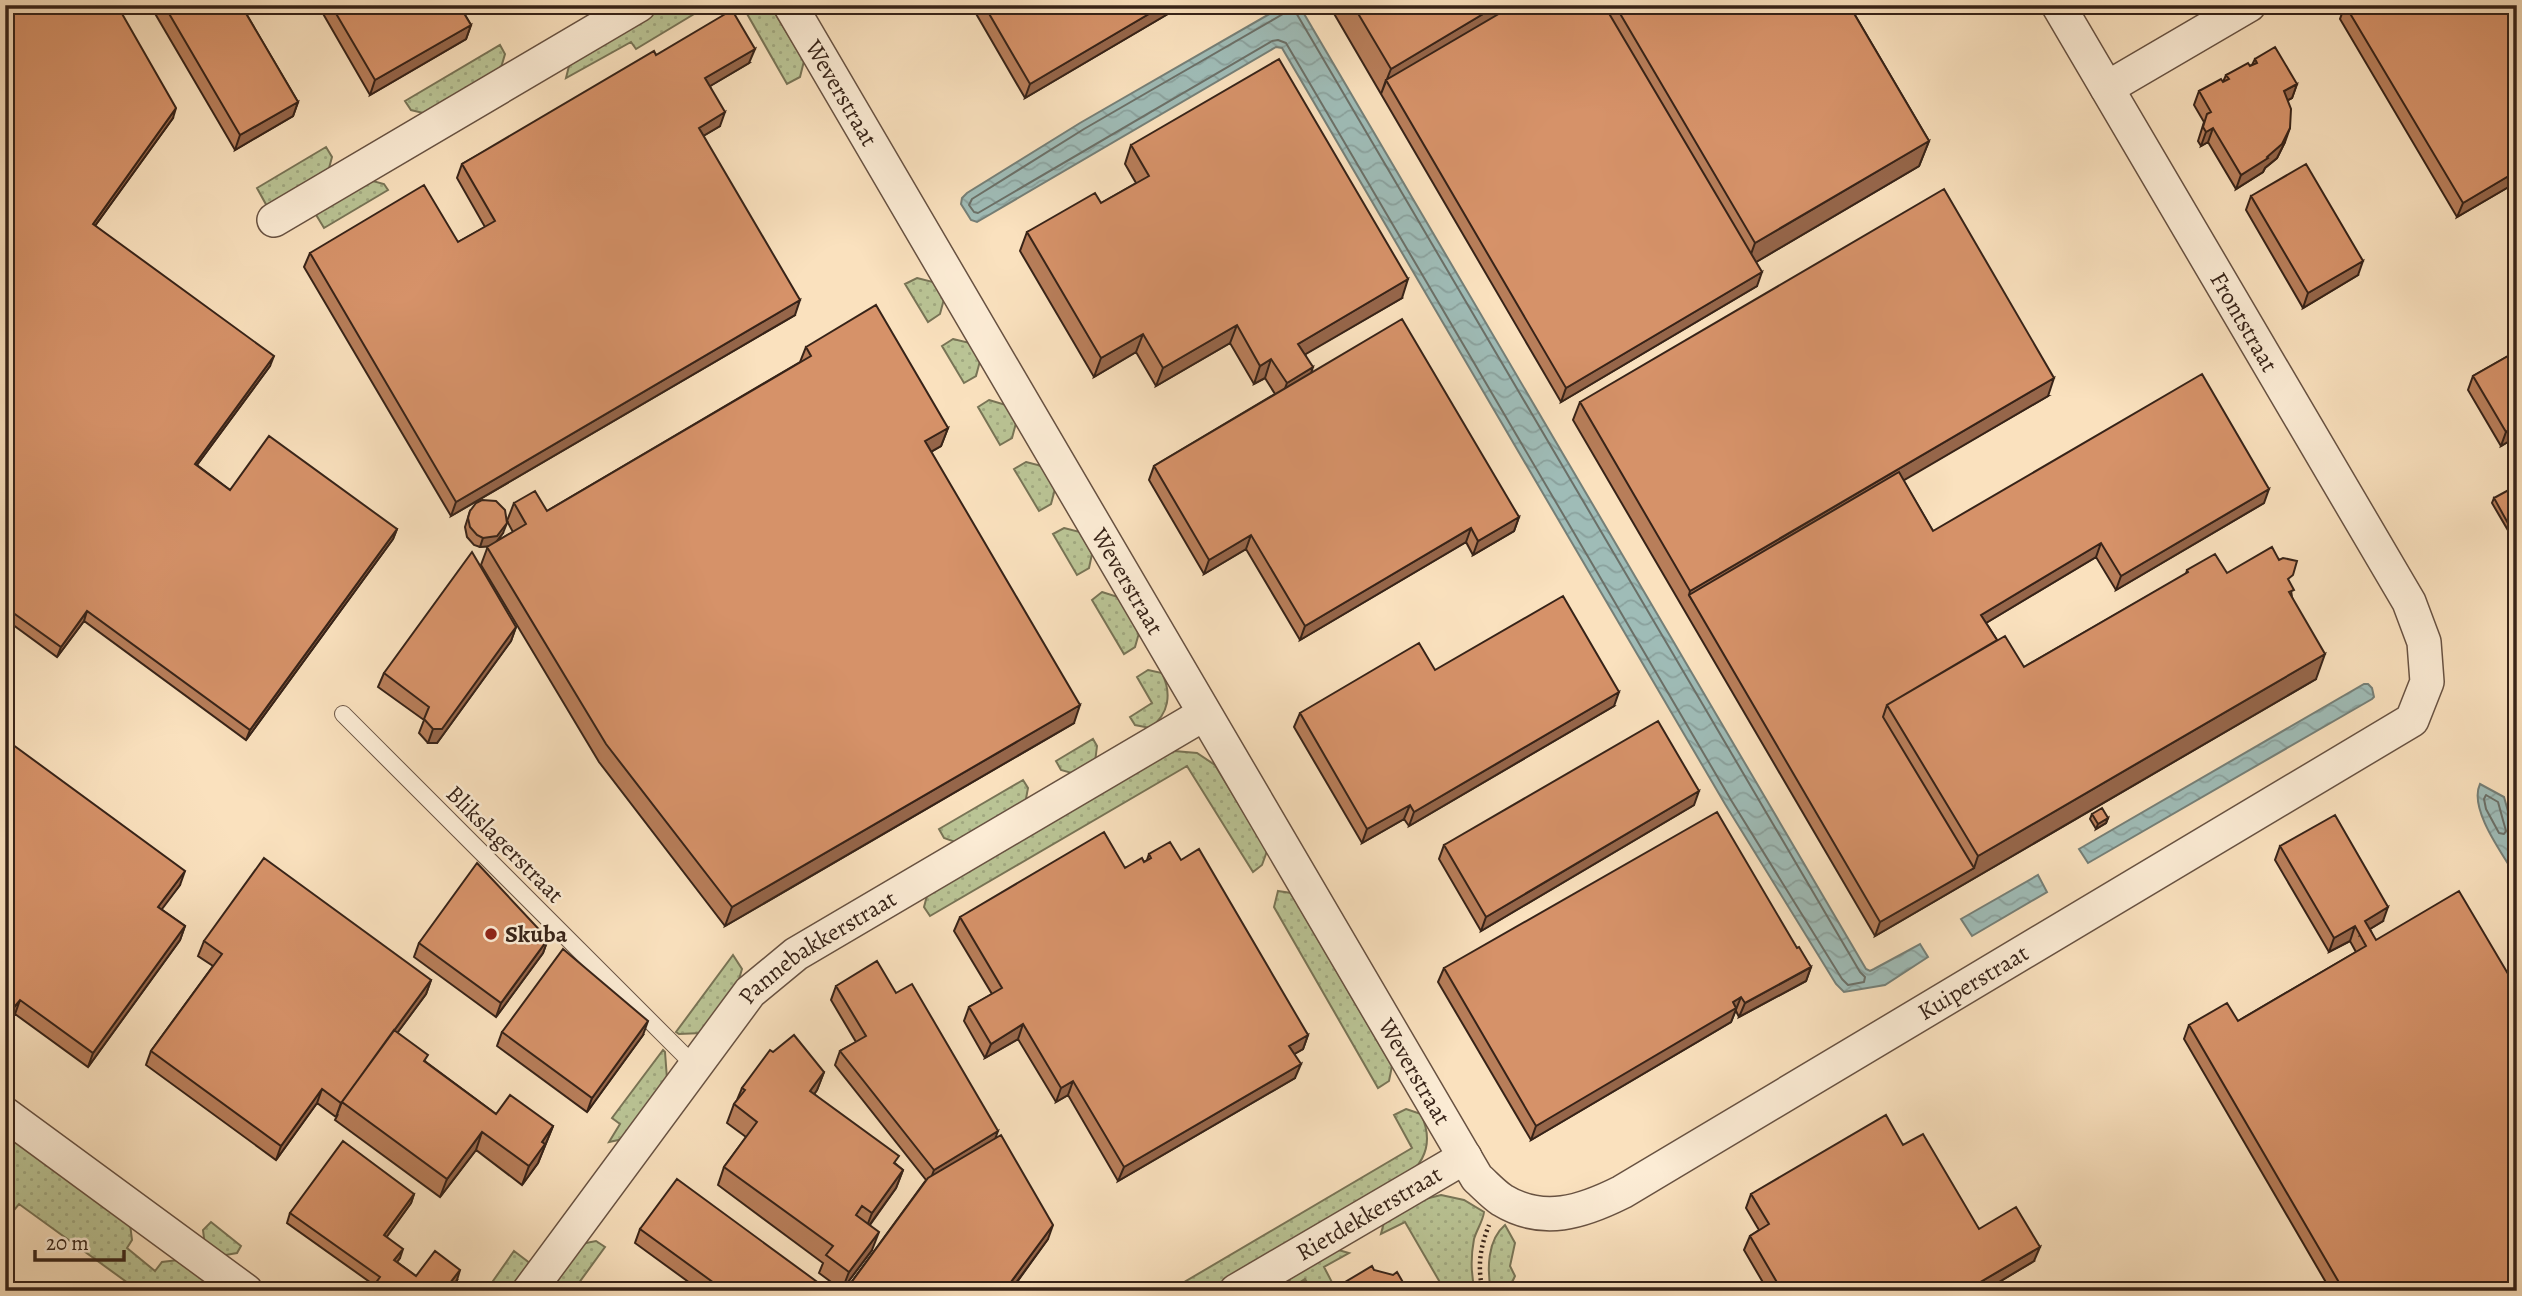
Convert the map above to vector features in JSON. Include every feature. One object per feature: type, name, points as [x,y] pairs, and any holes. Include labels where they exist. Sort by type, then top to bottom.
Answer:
[{"type":"street","points":[[274,220],[639,5]]},
{"type":"street","name":"Weverstraat","points":[[790,5],[1465,1157]]},
{"type":"street","name":"Frontstraat","points":[[2058,5],[2409,602],[2424,642]]},
{"type":"street","points":[[2107,88],[2249,5]]},
{"type":"street","name":"Kuiperstraat","points":[[1465,1157],[1477,1178],[1501,1199],[1528,1212],[1563,1214],[1590,1208],[1622,1192],[2412,720],[2427,682],[2424,642]]},
{"type":"street","name":"Pannebakkerstraat","points":[[529,1291],[750,992],[796,954],[1204,714]]},
{"type":"street","points":[[5,1114],[246,1291]]},
{"type":"street","name":"Rietdekkerstraat","points":[[1236,1291],[1465,1157]]},
{"type":"lane","name":"Blikslagerstraat","points":[[343,714],[695,1066]]},
{"type":"path","points":[[1483,1291],[1480,1255],[1501,1199]]},
{"type":"green space","points":[[667,5],[709,5],[636,49],[631,42],[566,78],[570,62]]},
{"type":"green space","points":[[742,5],[770,5],[804,61],[800,77],[787,84]]},
{"type":"green space","points":[[500,45],[505,54],[500,71],[427,114],[411,110],[405,101]]},
{"type":"green space","points":[[326,147],[332,157],[328,172],[268,208],[257,188]]},
{"type":"green space","points":[[369,180],[384,184],[388,190],[324,228],[315,213]]},
{"type":"green space","points":[[917,278],[933,282],[944,299],[940,314],[928,322],[905,284]]},
{"type":"green space","points":[[953,339],[970,343],[980,361],[976,376],[964,383],[942,346]]},
{"type":"green space","points":[[989,400],[1006,405],[1016,423],[1012,438],[1000,445],[978,407]]},
{"type":"green space","points":[[1026,462],[1042,466],[1055,489],[1051,504],[1039,511],[1014,469]]},
{"type":"green space","points":[[1064,528],[1080,532],[1092,554],[1089,568],[1077,575],[1053,534]]},
{"type":"green space","points":[[1102,592],[1118,597],[1139,633],[1135,647],[1124,654],[1092,600]]},
{"type":"green space","points":[[1148,670],[1162,673],[1168,696],[1165,710],[1150,728],[1135,725],[1130,717],[1152,703],[1137,677]]},
{"type":"green space","points":[[1093,739],[1097,746],[1095,762],[1075,774],[1061,770],[1056,761]]},
{"type":"green space","points":[[1174,751],[1197,753],[1215,765],[1267,851],[1262,865],[1253,872],[1187,766],[930,916],[924,907],[928,892],[1163,754]]},
{"type":"green space","points":[[1023,780],[1028,788],[1025,804],[958,843],[944,838],[939,829]]},
{"type":"green space","points":[[1278,891],[1291,893],[1392,1066],[1389,1081],[1378,1088],[1274,907]]},
{"type":"green space","points":[[733,955],[742,969],[737,986],[702,1033],[676,1032]]},
{"type":"green space","points":[[663,1050],[667,1079],[623,1139],[609,1142],[620,1124],[612,1118]]},
{"type":"green space","points":[[1406,1109],[1421,1114],[1427,1140],[1420,1163],[1407,1176],[1207,1291],[1169,1291],[1412,1148],[1394,1115]]},
{"type":"green space","points":[[5,1133],[130,1224],[132,1240],[127,1248],[155,1271],[162,1262],[178,1260],[220,1291],[139,1291],[19,1204],[5,1221]]},
{"type":"green space","points":[[1441,1195],[1464,1200],[1484,1212],[1473,1245],[1472,1272],[1475,1291],[1445,1291],[1405,1222],[1381,1234],[1384,1222],[1421,1200]]},
{"type":"green space","points":[[211,1222],[241,1246],[237,1253],[220,1256],[205,1246],[203,1230]]},
{"type":"green space","points":[[1505,1225],[1515,1243],[1510,1266],[1515,1276],[1506,1288],[1491,1291],[1490,1256],[1495,1239]]},
{"type":"green space","points":[[596,1241],[605,1247],[573,1291],[552,1291],[550,1285],[581,1244]]},
{"type":"green space","points":[[1335,1249],[1349,1253],[1324,1267],[1336,1290],[1312,1291],[1305,1279],[1287,1291],[1291,1275]]},
{"type":"green space","points":[[514,1251],[531,1264],[511,1291],[486,1291]]},
{"type":"water","points":[[1285,5],[1300,7],[1866,969],[1870,971],[1920,944],[1928,957],[1885,985],[1844,992],[1836,984],[1725,804],[1282,48],[1276,47],[977,222],[971,220],[961,204],[967,193],[1080,123]]},
{"type":"water","points":[[2364,684],[2372,688],[2372,699],[2088,863],[2079,849]]},
{"type":"water","points":[[2480,784],[2504,797],[2517,836],[2517,878],[2483,819],[2479,806]]},
{"type":"water","points":[[2038,875],[2047,892],[1972,936],[1961,919]]},
{"type":"building","points":[[5,5],[117,5],[176,108],[93,224],[274,356],[195,464],[230,490],[269,436],[397,529],[250,730],[87,611],[61,647],[5,607]]},
{"type":"building","points":[[164,5],[241,5],[298,102],[240,135]]},
{"type":"building","points":[[331,5],[459,5],[471,25],[375,80]]},
{"type":"building","points":[[984,5],[1164,5],[1030,84]]},
{"type":"building","points":[[1353,5],[1498,5],[1391,69]]},
{"type":"building","points":[[1514,5],[1604,5],[1762,272],[1566,388],[1386,80]]},
{"type":"building","points":[[1615,5],[1849,5],[1929,141],[1755,243]]},
{"type":"building","points":[[2345,5],[2517,5],[2517,171],[2463,203]]},
{"type":"building","points":[[732,10],[755,49],[705,78],[725,112],[699,128],[800,300],[456,502],[310,253],[424,185],[458,242],[495,221],[462,164],[654,51],[656,55]]},
{"type":"building","points":[[2275,47],[2297,84],[2284,91],[2291,109],[2290,128],[2282,144],[2268,158],[2241,175],[2213,128],[2206,132],[2203,127],[2207,114],[2211,112],[2199,91],[2221,79],[2223,82],[2229,79],[2226,75],[2248,63],[2250,66],[2257,63],[2255,59]]},
{"type":"building","points":[[1279,59],[1408,279],[1298,344],[1313,367],[1287,383],[1271,359],[1260,366],[1237,325],[1163,368],[1143,334],[1101,358],[1027,232],[1095,193],[1101,203],[1149,176],[1131,145]]},
{"type":"building","points":[[2306,164],[2363,261],[2308,293],[2251,196]]},
{"type":"building","points":[[1944,189],[2054,378],[1690,591],[1580,402]]},
{"type":"building","points":[[876,305],[948,428],[925,441],[1080,705],[732,907],[606,744],[487,547],[526,524],[514,503],[535,491],[547,511],[811,356],[806,347]]},
{"type":"building","points":[[1402,319],[1519,517],[1478,541],[1471,528],[1305,626],[1251,535],[1209,560],[1154,466]]},
{"type":"building","points":[[2517,351],[2517,426],[2506,432],[2473,376]]},
{"type":"building","points":[[2202,374],[2269,489],[2121,576],[2101,543],[1981,615],[1997,640],[1887,705],[1883,717],[1974,868],[1880,922],[1689,595],[1899,472],[1933,531]]},
{"type":"building","points":[[2514,487],[2517,491],[2517,523],[2510,527],[2494,498]]},
{"type":"building","points":[[482,500],[496,501],[505,510],[507,523],[497,536],[483,538],[470,527],[470,511]]},
{"type":"building","points":[[2272,547],[2279,560],[2283,558],[2297,561],[2293,575],[2288,579],[2294,590],[2289,592],[2325,654],[1978,856],[1887,705],[2005,636],[2024,667],[2215,554],[2227,573]]},
{"type":"building","points":[[472,552],[516,627],[442,729],[433,729],[424,719],[429,707],[384,673]]},
{"type":"building","points":[[1563,596],[1619,692],[1414,812],[1410,805],[1367,829],[1300,713],[1419,643],[1435,670]]},
{"type":"building","points":[[1658,721],[1699,791],[1486,917],[1444,845]]},
{"type":"building","points":[[5,739],[185,871],[158,907],[185,926],[93,1053],[20,1000],[5,1018],[5,947],[12,938],[5,933]]},
{"type":"building","points":[[2102,808],[2108,818],[2098,824],[2092,814]]},
{"type":"building","points":[[1717,812],[1797,948],[1799,947],[1811,967],[1745,1003],[1741,997],[1733,1002],[1736,1008],[1536,1126],[1444,968]]},
{"type":"building","points":[[2335,815],[2388,907],[2365,921],[2376,940],[2459,891],[2517,989],[2517,1291],[2344,1291],[2189,1025],[2227,1003],[2238,1021],[2366,946],[2355,926],[2334,938],[2280,846]]},
{"type":"building","points":[[1104,832],[1125,868],[1142,858],[1144,862],[1151,858],[1149,854],[1170,842],[1181,860],[1199,849],[1308,1035],[1289,1046],[1301,1064],[1124,1167],[1073,1081],[1061,1088],[1023,1024],[991,1044],[969,1007],[1002,988],[960,917]]},
{"type":"building","points":[[264,858],[431,980],[341,1103],[322,1089],[281,1146],[151,1051],[222,954],[204,941]]},
{"type":"building","points":[[477,863],[548,939],[501,1003],[419,943]]},
{"type":"building","points":[[563,949],[648,1021],[592,1098],[502,1032]]},
{"type":"building","points":[[877,961],[896,993],[912,984],[998,1131],[934,1170],[840,1051],[866,1036],[836,986]]},
{"type":"building","points":[[394,1030],[428,1055],[424,1061],[496,1114],[510,1095],[553,1126],[542,1142],[545,1144],[529,1166],[482,1132],[447,1179],[342,1102]]},
{"type":"building","points":[[794,1035],[824,1072],[810,1091],[899,1156],[894,1163],[903,1170],[872,1213],[862,1206],[856,1215],[879,1232],[849,1272],[826,1255],[833,1246],[724,1167],[757,1122],[734,1104],[745,1090],[742,1088],[770,1050],[773,1052]]},
{"type":"building","points":[[1886,1115],[1903,1145],[1923,1134],[1979,1229],[2016,1207],[2040,1247],[1965,1291],[1782,1291],[1750,1236],[1769,1224],[1751,1194]]},
{"type":"building","points":[[1001,1135],[1053,1225],[1008,1286],[1014,1291],[845,1291],[928,1178]]},
{"type":"building","points":[[343,1141],[414,1194],[384,1235],[403,1249],[394,1260],[416,1276],[435,1251],[460,1270],[450,1283],[456,1287],[453,1291],[370,1291],[380,1277],[290,1213]]},
{"type":"building","points":[[677,1179],[820,1284],[815,1291],[725,1291],[640,1229]]},
{"type":"building","points":[[1372,1266],[1374,1270],[1393,1275],[1397,1272],[1408,1291],[1330,1291]]},
{"type":"place","name":"Skuba","points":[[491,934]]}]
